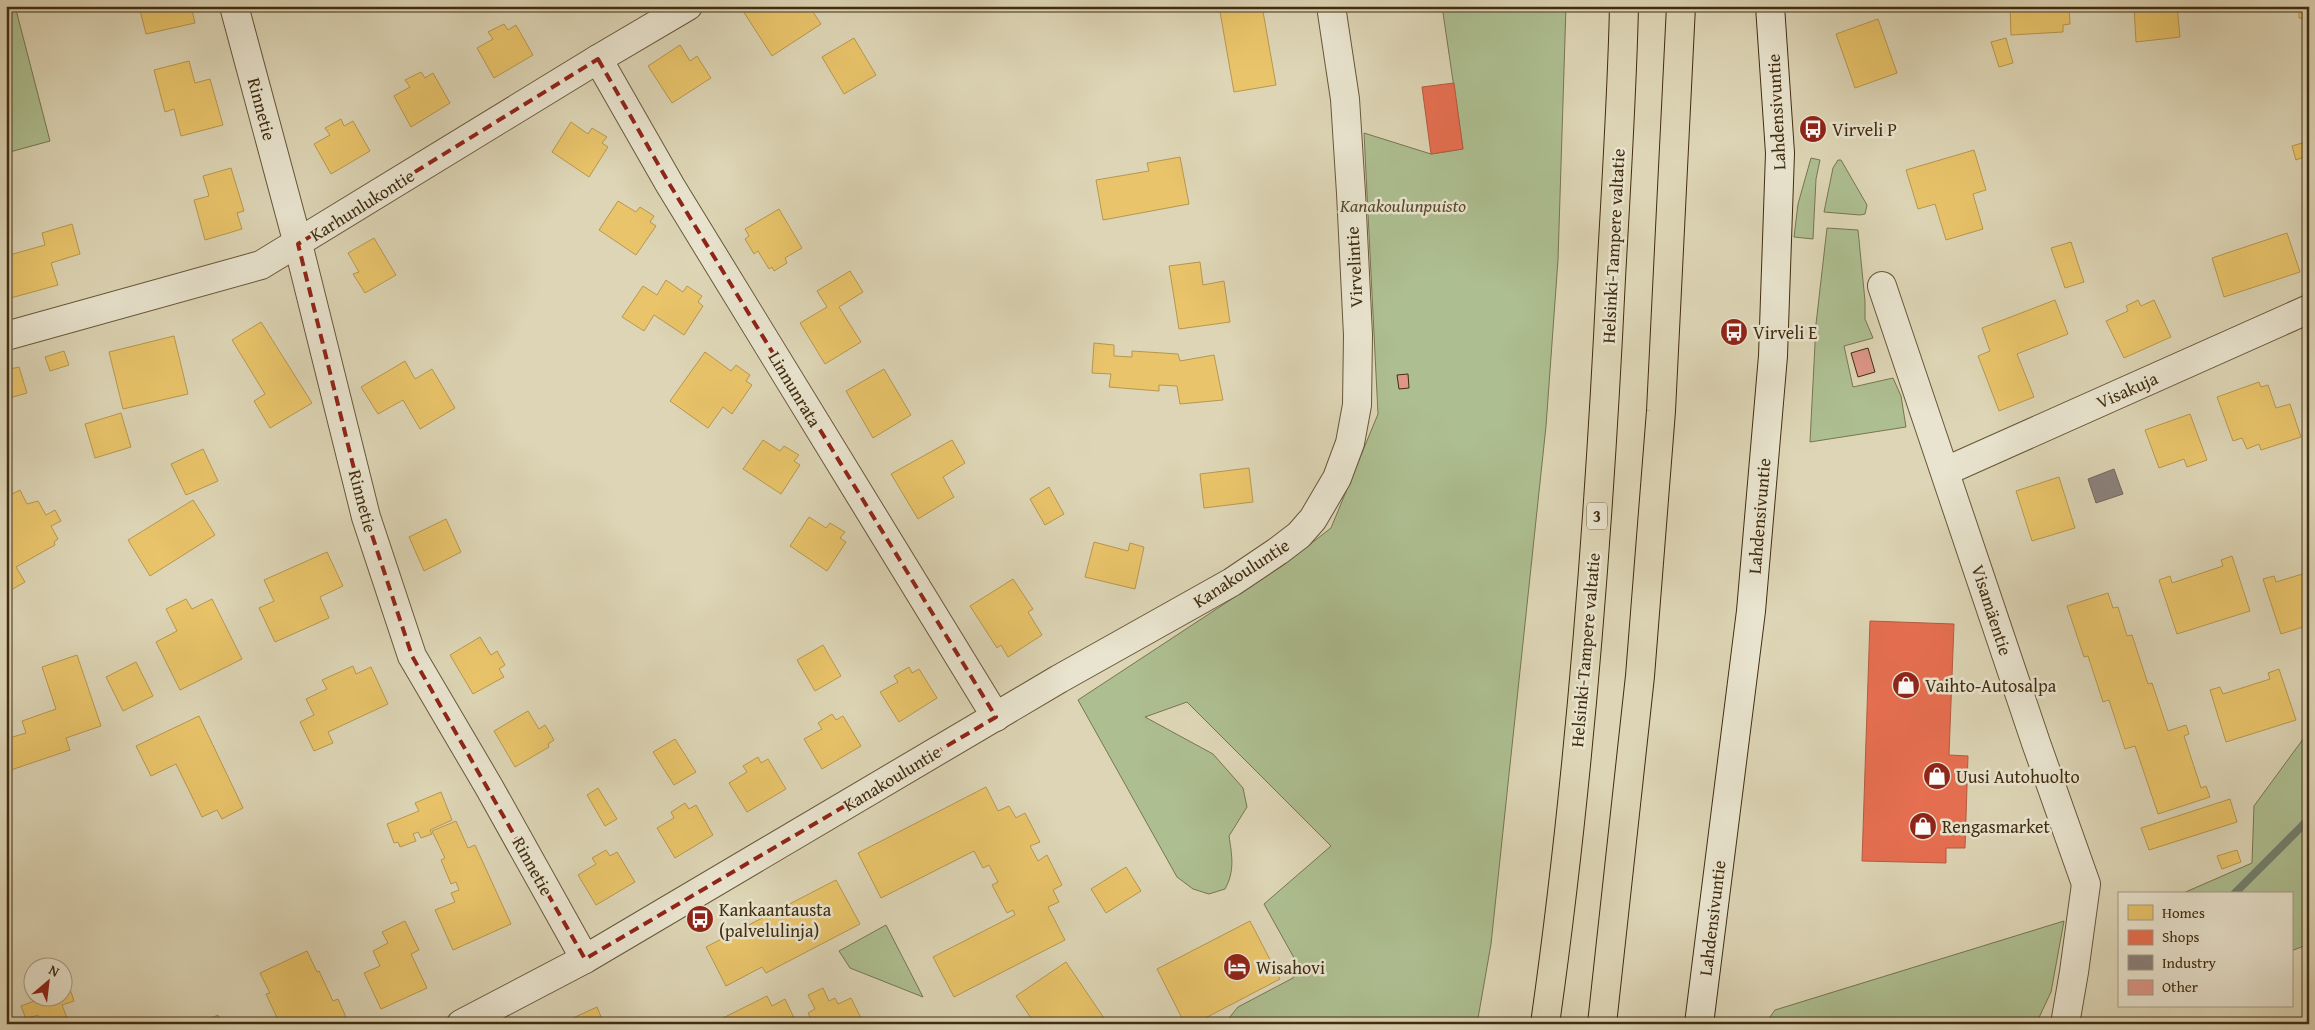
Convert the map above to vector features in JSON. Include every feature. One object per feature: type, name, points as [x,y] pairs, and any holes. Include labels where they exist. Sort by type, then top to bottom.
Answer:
[{"type":"highway","name":"Helsinki-Tampere valtatie","points":[[1545,1024],[1560,921],[1585,673],[1605,405],[1624,6]]},
{"type":"highway","points":[[1602,1024],[1640,676],[1661,411],[1681,6]]},
{"type":"street","name":"Rinnetie","points":[[234,6],[298,244],[366,517],[412,656],[489,787],[585,960]]},
{"type":"street","name":"Karhunlukontie","points":[[6,336],[262,265],[688,6]]},
{"type":"street","name":"Virvelintie","points":[[1313,519],[1337,478],[1350,443],[1357,405],[1358,334],[1344,91],[1331,6]]},
{"type":"street","name":"Lahdensivuntie","points":[[1699,1024],[1751,611],[1773,356],[1780,153],[1770,6]]},
{"type":"street","name":"Linnunrata","points":[[598,59],[670,185],[996,717]]},
{"type":"street","name":"Visamäentie","points":[[1882,286],[1946,471],[2039,752],[2086,884],[2065,1024]]},
{"type":"street","name":"Visakuja","points":[[1946,471],[2309,309]]},
{"type":"street","name":"Kanakouluntie","points":[[461,1024],[585,960],[996,717],[1232,582],[1299,535],[1313,519]]},
{"type":"highlighted area","points":[[598,59],[670,185],[996,717],[585,959],[412,656],[366,517],[298,244]]},
{"type":"green space","points":[[6,6],[15,6],[50,141],[6,153]]},
{"type":"green space","name":"Kanakoulunpuisto","points":[[1442,6],[1566,6],[1558,260],[1546,426],[1491,944],[1477,1024],[1224,1024],[1238,1007],[1293,978],[1298,965],[1264,904],[1331,846],[1187,702],[1145,717],[1213,754],[1243,788],[1247,807],[1229,836],[1232,857],[1230,876],[1225,889],[1209,894],[1193,889],[1177,877],[1078,700],[1282,566],[1331,528],[1378,414],[1364,133],[1431,154],[1463,149]]},
{"type":"green space","points":[[1811,158],[1820,160],[1816,179],[1813,239],[1794,237],[1798,204]]},
{"type":"green space","points":[[1838,160],[1841,160],[1867,205],[1865,214],[1824,212],[1833,168]]},
{"type":"green space","points":[[1827,228],[1858,230],[1865,319],[1873,338],[1844,346],[1853,387],[1893,378],[1901,396],[1906,427],[1810,442],[1816,324]]},
{"type":"green space","points":[[2309,731],[2309,944],[2292,951],[2292,892],[2186,892],[2252,863],[2254,806]]},
{"type":"green space","points":[[2064,921],[2051,992],[2036,1024],[1765,1024],[1775,1010]]},
{"type":"green space","points":[[886,925],[923,997],[850,968],[839,951]]},
{"type":"building: Homes","points":[[139,6],[191,6],[195,23],[146,34]]},
{"type":"building: Homes","points":[[750,6],[809,6],[821,24],[772,56],[743,11]]},
{"type":"building: Homes","points":[[1219,6],[1262,6],[1276,85],[1234,92]]},
{"type":"building: Homes","points":[[1967,6],[1988,6],[1988,7],[1968,11]]},
{"type":"building: Homes","points":[[2010,6],[2069,6],[2070,24],[2063,25],[2063,32],[2011,35]]},
{"type":"building: Homes","points":[[2134,6],[2177,6],[2180,37],[2136,42]]},
{"type":"building: Homes","points":[[2292,6],[2309,6],[2309,18],[2299,18],[2299,9],[2292,10]]},
{"type":"building: Homes","points":[[1878,19],[1897,73],[1855,88],[1836,34]]},
{"type":"building: Homes","points":[[504,24],[508,30],[516,25],[533,55],[494,78],[477,48],[493,39],[488,32]]},
{"type":"building: Homes","points":[[854,38],[876,75],[844,94],[822,57]]},
{"type":"building: Homes","points":[[2006,38],[2013,63],[1999,67],[1991,42]]},
{"type":"building: Homes","points":[[680,45],[690,61],[697,56],[711,78],[672,103],[648,66]]},
{"type":"building: Homes","points":[[189,61],[195,83],[210,79],[223,125],[181,136],[174,109],[165,112],[154,70]]},
{"type":"building: Homes","points":[[421,72],[425,78],[433,73],[450,103],[411,127],[394,96],[410,87],[405,80]]},
{"type":"building: Homes","points":[[341,119],[344,126],[353,121],[370,151],[331,174],[314,144],[330,135],[325,128]]},
{"type":"building: Homes","points":[[571,122],[588,134],[592,128],[607,137],[602,143],[608,147],[589,177],[552,152]]},
{"type":"building: Homes","points":[[2309,141],[2309,155],[2296,160],[2292,146]]},
{"type":"building: Homes","points":[[1974,150],[1986,190],[1973,194],[1983,229],[1946,240],[1935,204],[1918,209],[1906,170]]},
{"type":"building: Homes","points":[[1180,157],[1189,204],[1103,220],[1096,180],[1149,171],[1147,163]]},
{"type":"building: Homes","points":[[231,168],[244,211],[237,213],[242,229],[205,240],[194,200],[209,196],[203,176]]},
{"type":"building: Homes","points":[[618,201],[636,212],[640,207],[654,216],[650,222],[656,226],[636,255],[599,230]]},
{"type":"building: Homes","points":[[779,209],[802,248],[785,258],[787,263],[774,271],[772,267],[769,269],[758,251],[754,254],[745,239],[749,236],[745,229]]},
{"type":"building: Homes","points":[[72,224],[80,254],[51,263],[58,285],[7,299],[6,256],[45,245],[42,233]]},
{"type":"building: Homes","points":[[2287,233],[2300,272],[2224,297],[2212,258]]},
{"type":"building: Homes","points":[[374,238],[396,275],[365,293],[353,274],[359,272],[348,253]]},
{"type":"building: Homes","points":[[2071,242],[2084,282],[2065,288],[2051,248]]},
{"type":"building: Homes","points":[[1200,262],[1203,285],[1224,281],[1230,322],[1179,329],[1169,266]]},
{"type":"building: Homes","points":[[850,271],[863,292],[839,307],[861,342],[825,364],[800,323],[827,307],[817,291]]},
{"type":"building: Homes","points":[[666,280],[683,292],[687,286],[702,296],[698,302],[703,306],[684,335],[654,315],[644,331],[622,317],[643,286],[657,295]]},
{"type":"building: Homes","points":[[2055,300],[2068,334],[2017,354],[2034,397],[1999,411],[1978,356],[1990,351],[1982,328]]},
{"type":"building: Homes","points":[[2138,300],[2141,306],[2154,300],[2171,337],[2124,358],[2106,321],[2128,311],[2126,306]]},
{"type":"building: Homes","points":[[261,322],[312,403],[270,428],[254,401],[265,394],[232,340]]},
{"type":"building: Homes","points":[[174,336],[188,394],[123,409],[109,352]]},
{"type":"building: Homes","points":[[1094,343],[1114,345],[1114,356],[1132,357],[1132,351],[1178,354],[1180,361],[1214,355],[1223,400],[1180,404],[1177,386],[1159,385],[1159,391],[1109,387],[1111,374],[1092,373]]},
{"type":"building: Homes","points":[[64,351],[69,365],[50,371],[45,357]]},
{"type":"building: Homes","points":[[705,352],[731,371],[736,365],[750,375],[746,381],[752,385],[732,414],[723,407],[708,428],[670,401]]},
{"type":"building: Homes","points":[[405,361],[415,379],[432,369],[455,408],[420,429],[403,400],[378,414],[361,387]]},
{"type":"building: Homes","points":[[19,367],[27,393],[6,399],[6,370]]},
{"type":"building: Homes","points":[[884,369],[911,415],[873,438],[846,391]]},
{"type":"building: Homes","points":[[2259,382],[2261,387],[2268,385],[2276,408],[2290,404],[2301,437],[2261,450],[2259,444],[2247,449],[2242,438],[2233,441],[2217,397]]},
{"type":"building: Homes","points":[[121,413],[131,447],[95,458],[85,424]]},
{"type":"building: Homes","points":[[2190,414],[2207,460],[2187,467],[2184,459],[2159,468],[2145,430]]},
{"type":"building: Homes","points":[[763,440],[780,451],[784,446],[799,455],[794,461],[800,465],[781,494],[743,469]]},
{"type":"building: Homes","points":[[952,440],[965,463],[943,477],[954,497],[918,519],[891,474]]},
{"type":"building: Homes","points":[[203,449],[218,481],[186,495],[171,464]]},
{"type":"building: Homes","points":[[1249,468],[1253,502],[1204,508],[1200,474]]},
{"type":"building: Homes","points":[[2059,477],[2075,528],[2032,541],[2016,491]]},
{"type":"building: Homes","points":[[1049,487],[1064,514],[1045,525],[1030,499]]},
{"type":"building: Homes","points":[[20,490],[27,504],[38,501],[46,515],[55,510],[61,521],[51,526],[58,539],[54,542],[55,545],[16,567],[25,582],[6,593],[6,515],[12,512],[6,497]]},
{"type":"building: Homes","points":[[193,500],[215,535],[150,576],[128,540]]},
{"type":"building: Homes","points":[[809,517],[826,528],[830,523],[845,532],[840,538],[846,542],[827,571],[790,546]]},
{"type":"building: Homes","points":[[446,519],[461,552],[424,571],[409,537]]},
{"type":"building: Homes","points":[[1094,542],[1128,551],[1130,543],[1144,547],[1135,589],[1085,577]]},
{"type":"building: Homes","points":[[327,552],[343,586],[320,597],[329,618],[275,642],[259,608],[274,601],[264,580]]},
{"type":"building: Homes","points":[[2232,556],[2250,611],[2177,634],[2159,580],[2170,576],[2172,583],[2223,566],[2221,560]]},
{"type":"building: Homes","points":[[2309,572],[2309,625],[2281,634],[2263,579],[2274,576],[2276,582]]},
{"type":"building: Homes","points":[[1013,579],[1033,609],[1028,612],[1042,635],[1008,657],[1001,645],[997,648],[970,606]]},
{"type":"building: Homes","points":[[2108,593],[2113,608],[2118,607],[2127,636],[2132,635],[2148,684],[2152,683],[2168,731],[2186,725],[2189,734],[2184,736],[2201,788],[2206,786],[2210,797],[2158,814],[2135,746],[2125,749],[2109,700],[2103,702],[2088,656],[2084,657],[2067,606]]},
{"type":"building: Homes","points":[[186,599],[192,609],[212,599],[242,659],[180,690],[156,642],[177,631],[166,609]]},
{"type":"building: Homes","points":[[480,637],[491,655],[497,651],[505,665],[499,669],[504,677],[473,694],[450,655]]},
{"type":"building: Homes","points":[[823,645],[841,676],[815,691],[797,660]]},
{"type":"building: Homes","points":[[77,655],[101,726],[66,738],[70,750],[11,770],[6,757],[6,739],[26,733],[22,721],[56,709],[42,667]]},
{"type":"building: Homes","points":[[136,662],[153,696],[123,711],[106,677]]},
{"type":"building: Homes","points":[[353,666],[356,674],[371,667],[388,704],[328,732],[333,743],[314,751],[300,722],[314,715],[306,699],[327,689],[322,680]]},
{"type":"building: Homes","points":[[909,667],[912,673],[919,669],[937,698],[899,722],[880,692],[898,682],[894,676]]},
{"type":"building: Homes","points":[[2279,669],[2296,720],[2226,742],[2210,690],[2220,687],[2223,694],[2270,679],[2268,673]]},
{"type":"building: Homes","points":[[528,711],[539,729],[545,725],[554,740],[548,744],[549,747],[515,767],[494,731]]},
{"type":"building: Homes","points":[[832,714],[836,720],[843,716],[861,746],[822,769],[804,739],[822,729],[818,723]]},
{"type":"building: Homes","points":[[199,716],[243,808],[222,819],[217,810],[202,817],[176,764],[151,776],[136,746]]},
{"type":"building: Homes","points":[[675,739],[696,772],[674,785],[653,752]]},
{"type":"building: Homes","points":[[758,757],[761,763],[768,759],[786,789],[747,812],[729,783],[747,772],[743,766]]},
{"type":"building: Homes","points":[[986,787],[998,811],[1009,806],[1016,818],[1025,813],[1040,842],[1030,846],[1038,861],[1047,855],[1062,885],[1053,890],[1059,902],[1048,907],[1065,940],[954,997],[933,957],[1015,915],[1013,910],[1007,913],[992,885],[998,882],[989,865],[983,868],[974,851],[881,898],[858,853]]},
{"type":"building: Homes","points":[[598,788],[617,819],[605,826],[587,795]]},
{"type":"building: Homes","points":[[441,792],[452,820],[430,830],[432,834],[421,838],[418,832],[413,834],[416,841],[400,847],[398,842],[394,843],[387,824],[419,811],[415,803]]},
{"type":"building: Homes","points":[[2230,799],[2237,822],[2149,850],[2141,828]]},
{"type":"building: Homes","points":[[685,803],[689,809],[696,805],[713,835],[675,858],[657,828],[674,818],[671,812]]},
{"type":"building: Homes","points":[[456,821],[468,848],[475,845],[511,924],[453,950],[435,910],[455,902],[451,893],[459,890],[456,882],[451,884],[441,860],[445,858],[432,831]]},
{"type":"building: Homes","points":[[606,850],[610,856],[617,852],[635,882],[596,905],[578,875],[596,864],[592,858]]},
{"type":"building: Homes","points":[[2237,850],[2241,862],[2222,869],[2217,856]]},
{"type":"building: Homes","points":[[1126,867],[1141,891],[1106,913],[1091,889]]},
{"type":"building: Homes","points":[[836,880],[860,924],[766,973],[762,967],[726,986],[706,947]]},
{"type":"building: Homes","points":[[405,921],[419,950],[411,954],[427,988],[381,1009],[364,973],[380,966],[373,951],[388,943],[382,932]]},
{"type":"building: Homes","points":[[1250,921],[1280,979],[1194,1024],[1185,1024],[1157,969]]},
{"type":"building: Homes","points":[[307,951],[333,1001],[338,999],[349,1024],[280,1024],[266,994],[270,993],[260,973]]},
{"type":"building: Homes","points":[[1066,962],[1108,1024],[1035,1024],[1016,996]]},
{"type":"building: Homes","points":[[823,988],[829,1001],[835,998],[838,1004],[851,998],[864,1024],[801,1024],[811,1019],[808,1013],[815,1009],[808,995]]},
{"type":"building: Homes","points":[[767,996],[772,1006],[785,999],[797,1024],[721,1024],[719,1020]]},
{"type":"building: Homes","points":[[21,1006],[22,1008],[63,1008],[67,1018],[53,1024],[41,1024],[38,1015],[26,1019]]},
{"type":"building: Homes","points":[[597,1007],[604,1024],[560,1024]]},
{"type":"building: Homes","points":[[218,1015],[222,1024],[197,1024]]},
{"type":"building: Shops","points":[[1454,83],[1463,149],[1431,154],[1422,87]]},
{"type":"building: Shops","points":[[1870,621],[1954,624],[1949,755],[1968,756],[1965,848],[1946,848],[1946,863],[1862,861]]},
{"type":"building: Industry","points":[[2114,469],[2123,494],[2096,503],[2088,479]]},
{"type":"building: Other","points":[[1868,348],[1875,372],[1858,377],[1851,353]]},
{"type":"building: Other","points":[[1408,374],[1409,388],[1399,389],[1397,375]]},
{"type":"waterway","points":[[2236,892],[2309,819]]},
{"type":"place","name":"Virveli P","points":[[1813,129]]},
{"type":"place","name":"Virveli E","points":[[1734,332]]},
{"type":"place","name":"Vaihto-Autosalpa","points":[[1906,685]]},
{"type":"place","name":"Uusi Autohuolto","points":[[1937,776]]},
{"type":"place","name":"Rengasmarket","points":[[1923,826]]},
{"type":"place","name":"Kankaantausta (palvelulinja)","points":[[700,919]]},
{"type":"place","name":"Wisahovi","points":[[1237,967]]}]
